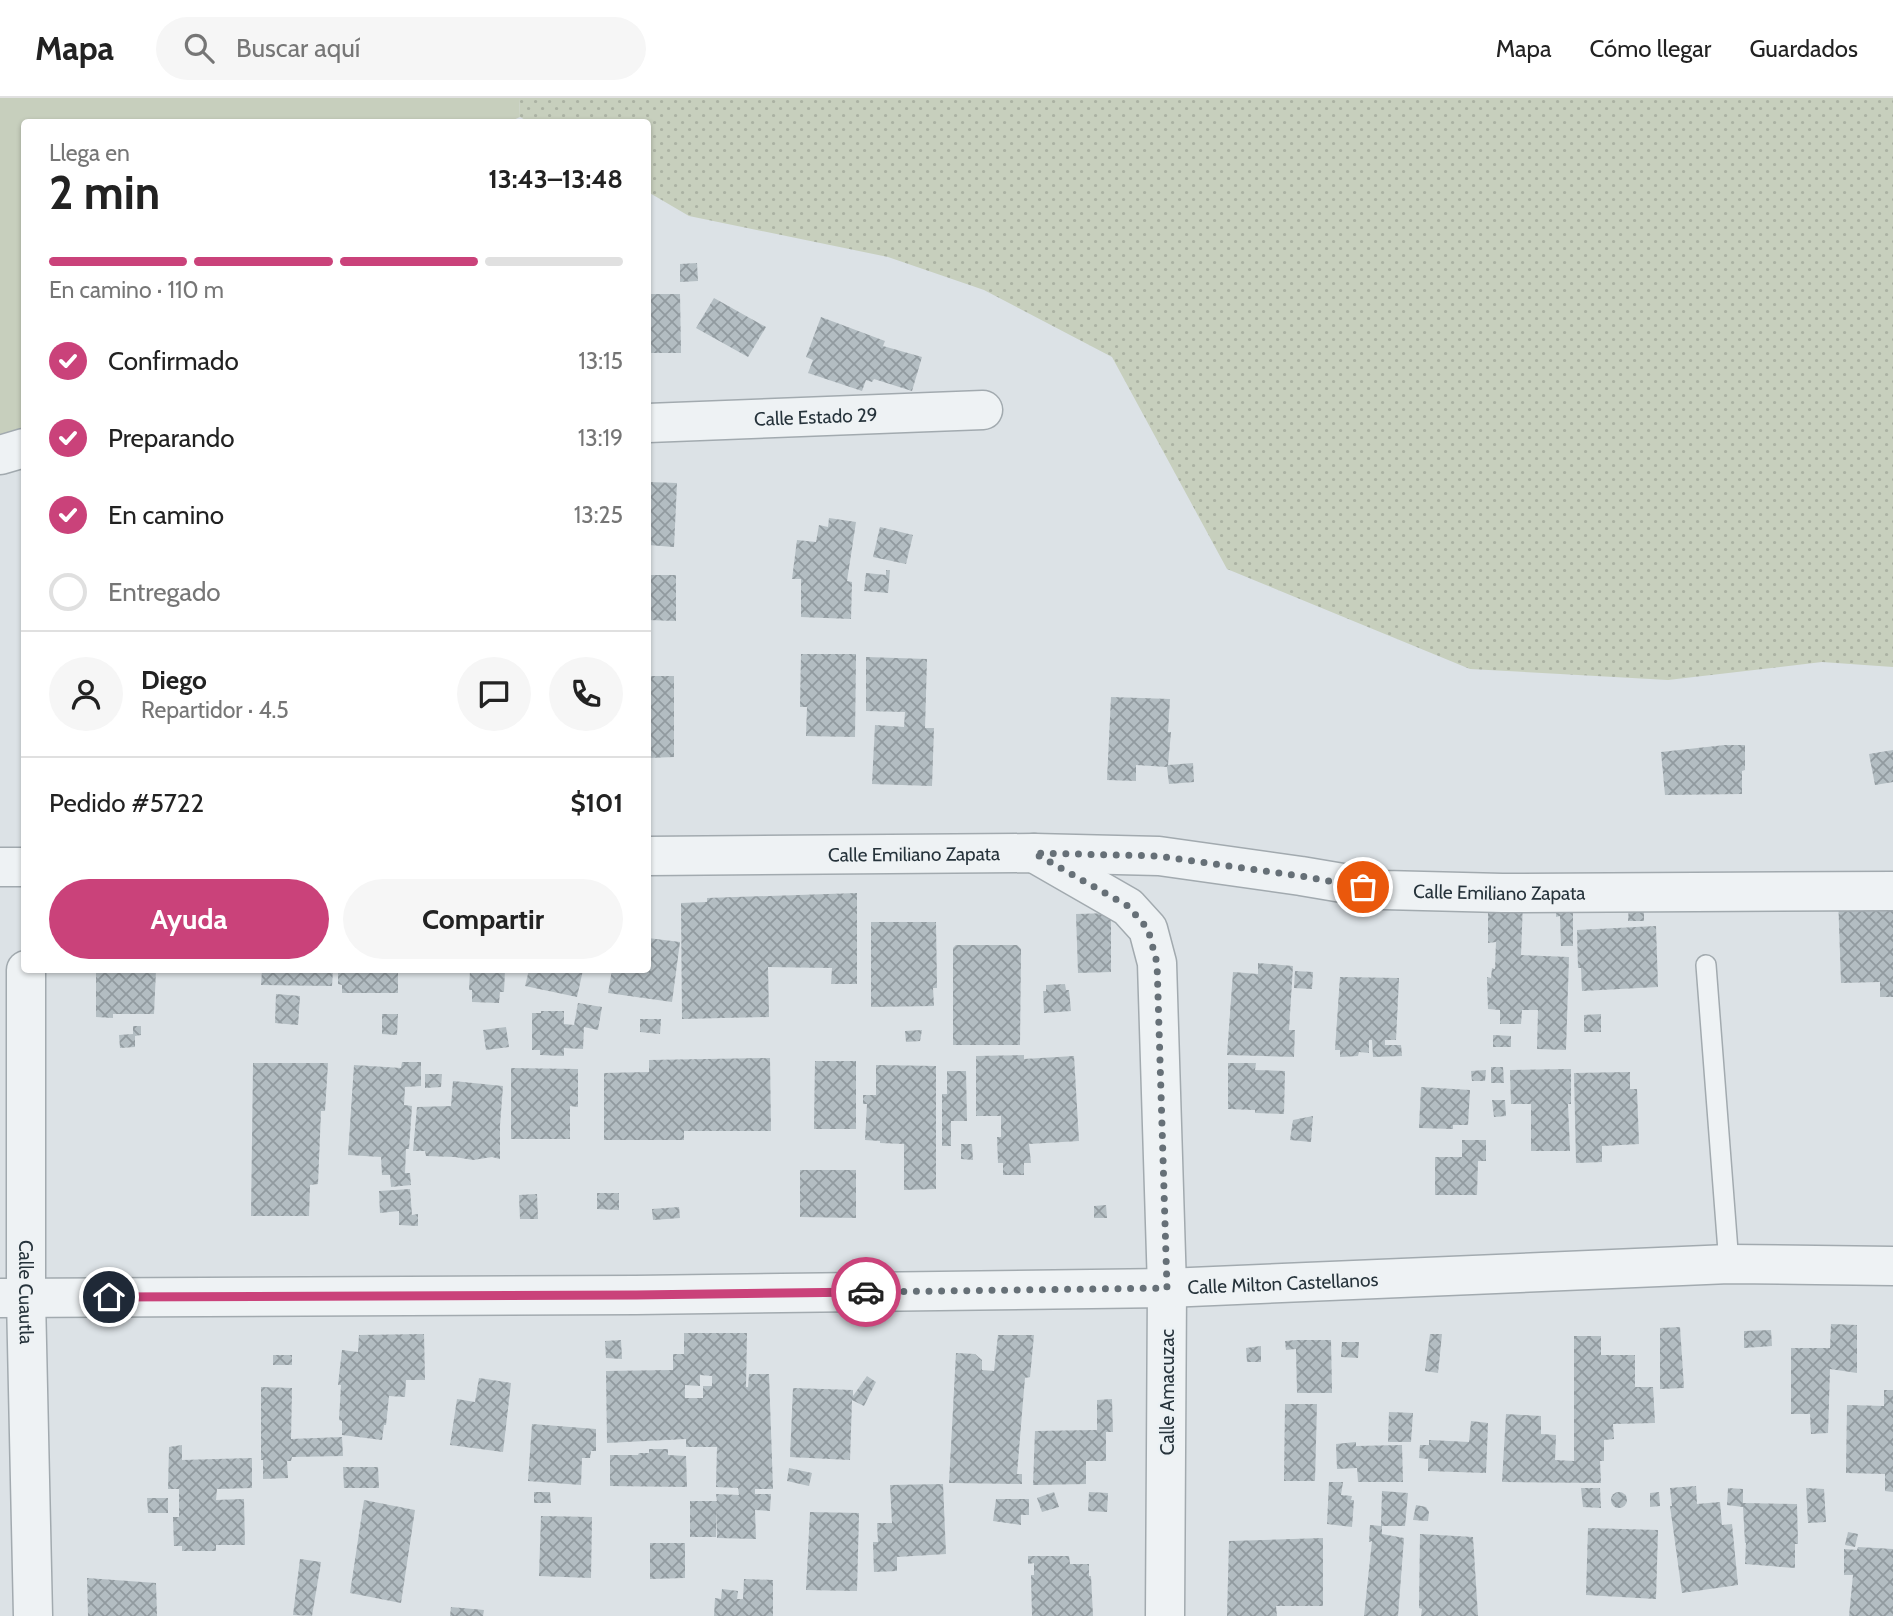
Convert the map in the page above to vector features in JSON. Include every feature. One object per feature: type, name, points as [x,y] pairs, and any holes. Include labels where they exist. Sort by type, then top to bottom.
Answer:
[{"type":"street","name":"Calle Estado 29","points":[[651,423],[983,410]]},
{"type":"street","points":[[0,454],[21,450]]},
{"type":"street","name":"Calle Emiliano Zapata","points":[[651,856],[1034,853],[1158,856],[1384,890],[1502,893],[1893,891]]},
{"type":"street","name":"Calle Amacuzac","points":[[1034,853],[1128,906],[1148,929],[1157,963],[1167,1288],[1165,1616]]},
{"type":"street","points":[[0,867],[21,867]]},
{"type":"street","name":"Calle Cuautla","points":[[26,973],[13,1298],[33,1616]]},
{"type":"street","name":"Calle Milton Castellanos","points":[[13,1298],[622,1296],[1167,1288],[1729,1264],[1893,1266]]},
{"type":"lane","points":[[1706,965],[1729,1264]]},
{"type":"green space","points":[[0,98],[519,98],[520,117],[516,119],[21,119],[21,432],[0,438]]},
{"type":"green space","points":[[519,98],[1893,98],[1893,667],[1822,662],[1668,680],[1470,669],[1227,569],[1112,357],[984,290],[888,257],[689,216],[651,194],[651,119],[520,117]]},
{"type":"building","points":[[697,263],[698,281],[680,282],[680,264]]},
{"type":"building","points":[[651,294],[680,294],[681,353],[651,353]]},
{"type":"building","points":[[714,298],[766,327],[748,357],[696,328]]},
{"type":"building","points":[[821,317],[885,341],[883,346],[922,357],[912,391],[874,379],[872,382],[866,380],[862,391],[808,373],[813,360],[806,357]]},
{"type":"building","points":[[651,482],[677,483],[674,547],[651,545]]},
{"type":"building","points":[[829,518],[856,522],[847,581],[852,582],[851,619],[801,617],[801,579],[792,579],[797,540],[816,542],[819,525],[828,527]]},
{"type":"building","points":[[880,527],[913,535],[906,564],[873,557]]},
{"type":"building","points":[[886,570],[890,570],[888,593],[864,591],[866,573],[886,575]]},
{"type":"building","points":[[651,575],[676,575],[676,621],[651,620]]},
{"type":"building","points":[[801,654],[856,654],[855,737],[806,736],[807,707],[800,707]]},
{"type":"building","points":[[866,657],[927,659],[925,728],[934,728],[932,786],[872,784],[875,725],[904,727],[905,712],[866,711]]},
{"type":"building","points":[[651,676],[674,676],[674,757],[651,758]]},
{"type":"building","points":[[1111,697],[1170,699],[1168,765],[1193,763],[1194,782],[1169,784],[1167,767],[1136,765],[1136,781],[1107,780]]},
{"type":"building","points":[[1745,745],[1742,794],[1665,795],[1661,752]]},
{"type":"building","points":[[1893,750],[1893,782],[1875,785],[1869,754]]},
{"type":"building","points":[[857,893],[857,984],[831,984],[832,968],[768,967],[769,1017],[682,1019],[681,903],[707,902],[707,898]]},
{"type":"building","points":[[1838,895],[1893,898],[1893,997],[1880,997],[1880,982],[1841,983]]},
{"type":"building","points":[[1523,902],[1521,955],[1569,957],[1566,1050],[1537,1049],[1538,1010],[1522,1010],[1521,1024],[1500,1024],[1500,1010],[1488,1009],[1487,977],[1491,978],[1492,968],[1495,969],[1496,942],[1488,943],[1488,903]]},
{"type":"building","points":[[1556,902],[1573,902],[1573,946],[1561,946],[1560,916],[1556,917]]},
{"type":"building","points":[[1629,905],[1644,905],[1644,921],[1628,921]]},
{"type":"building","points":[[1111,913],[1111,972],[1078,973],[1076,914]]},
{"type":"building","points":[[871,922],[936,922],[937,988],[933,988],[934,1006],[871,1007]]},
{"type":"building","points":[[1656,926],[1658,987],[1582,991],[1581,968],[1578,968],[1577,930]]},
{"type":"building","points":[[651,938],[680,942],[672,1002],[608,993],[611,973],[651,973]]},
{"type":"building","points":[[956,945],[1017,945],[1021,949],[1020,1045],[953,1045],[953,948]]},
{"type":"building","points":[[1258,963],[1293,966],[1289,1030],[1295,1030],[1294,1057],[1227,1055],[1233,972],[1258,974]]},
{"type":"building","points":[[1295,971],[1313,972],[1312,989],[1294,988]]},
{"type":"building","points":[[96,973],[156,973],[154,1014],[113,1014],[113,1018],[96,1017]]},
{"type":"building","points":[[262,973],[333,973],[332,986],[261,985]]},
{"type":"building","points":[[338,973],[398,973],[398,993],[342,993],[342,985],[338,984]]},
{"type":"building","points":[[470,973],[505,973],[504,992],[500,992],[499,1003],[472,1002],[472,990],[469,990]]},
{"type":"building","points":[[528,973],[582,973],[577,997],[525,986]]},
{"type":"building","points":[[1340,977],[1399,978],[1396,1040],[1385,1040],[1385,1045],[1401,1045],[1402,1056],[1373,1057],[1372,1040],[1369,1040],[1369,1053],[1359,1052],[1358,1056],[1340,1057],[1340,1050],[1335,1050]]},
{"type":"building","points":[[1065,984],[1066,990],[1069,990],[1071,1011],[1044,1013],[1043,991],[1046,991],[1046,985]]},
{"type":"building","points":[[276,994],[300,996],[298,1025],[275,1023]]},
{"type":"building","points":[[578,1003],[602,1007],[598,1030],[584,1027],[583,1049],[564,1048],[564,1056],[540,1055],[540,1050],[532,1050],[532,1013],[564,1011],[564,1024],[574,1025]]},
{"type":"building","points":[[382,1014],[398,1014],[397,1035],[382,1034]]},
{"type":"building","points":[[1601,1014],[1601,1032],[1584,1032],[1584,1015]]},
{"type":"building","points":[[640,1019],[661,1019],[660,1034],[640,1032]]},
{"type":"building","points":[[133,1026],[141,1026],[141,1035],[135,1036],[135,1047],[120,1048],[119,1035],[133,1034]]},
{"type":"building","points":[[506,1027],[509,1047],[486,1050],[483,1030]]},
{"type":"building","points":[[922,1030],[920,1041],[906,1042],[905,1031]]},
{"type":"building","points":[[1493,1035],[1511,1036],[1511,1047],[1493,1047]]},
{"type":"building","points":[[1024,1055],[1024,1059],[1074,1056],[1079,1141],[1029,1144],[1031,1163],[1024,1163],[1024,1175],[1003,1175],[1003,1163],[998,1163],[997,1137],[1001,1137],[1001,1116],[976,1116],[976,1056]]},
{"type":"building","points":[[770,1058],[771,1131],[684,1131],[684,1140],[604,1140],[604,1073],[649,1072],[649,1060]]},
{"type":"building","points":[[815,1061],[856,1061],[856,1129],[814,1129]]},
{"type":"building","points":[[402,1062],[421,1062],[421,1086],[405,1087],[404,1105],[412,1106],[405,1173],[410,1173],[411,1185],[391,1187],[390,1175],[382,1175],[381,1157],[348,1155],[354,1065],[401,1068]]},
{"type":"building","points":[[253,1063],[328,1063],[325,1111],[321,1111],[318,1184],[310,1185],[309,1216],[251,1216]]},
{"type":"building","points":[[1228,1063],[1256,1063],[1255,1070],[1285,1071],[1284,1114],[1228,1109]]},
{"type":"building","points":[[876,1065],[936,1066],[936,1189],[904,1190],[904,1144],[865,1140],[867,1104],[863,1104],[863,1095],[876,1095]]},
{"type":"building","points":[[1491,1067],[1503,1067],[1504,1083],[1491,1083]]},
{"type":"building","points":[[511,1068],[578,1069],[578,1107],[570,1106],[570,1139],[511,1139]]},
{"type":"building","points":[[1571,1069],[1571,1104],[1568,1104],[1570,1151],[1531,1151],[1531,1104],[1511,1104],[1510,1070]]},
{"type":"building","points":[[1486,1070],[1485,1081],[1472,1081],[1471,1071]]},
{"type":"building","points":[[947,1071],[966,1071],[967,1121],[951,1121],[951,1146],[942,1146],[942,1094],[947,1094]]},
{"type":"building","points":[[1630,1072],[1630,1089],[1637,1089],[1639,1144],[1602,1146],[1602,1162],[1576,1163],[1574,1073]]},
{"type":"building","points":[[425,1074],[442,1074],[441,1087],[425,1088]]},
{"type":"building","points":[[453,1081],[503,1086],[500,1159],[426,1156],[425,1151],[413,1151],[417,1107],[451,1106]]},
{"type":"building","points":[[1421,1087],[1470,1090],[1468,1125],[1453,1125],[1453,1129],[1419,1128]]},
{"type":"building","points":[[1492,1100],[1505,1100],[1506,1116],[1494,1117]]},
{"type":"building","points":[[1313,1116],[1311,1142],[1290,1140],[1293,1120]]},
{"type":"building","points":[[1462,1140],[1486,1140],[1486,1161],[1478,1161],[1477,1195],[1435,1195],[1435,1157],[1462,1157]]},
{"type":"building","points":[[961,1144],[972,1144],[973,1160],[961,1159]]},
{"type":"building","points":[[800,1170],[856,1170],[856,1218],[800,1217]]},
{"type":"building","points":[[410,1189],[412,1215],[418,1214],[418,1226],[399,1225],[399,1211],[380,1213],[379,1191]]},
{"type":"building","points":[[597,1193],[619,1193],[619,1210],[597,1209]]},
{"type":"building","points":[[537,1194],[538,1219],[520,1219],[519,1195]]},
{"type":"building","points":[[1106,1205],[1107,1218],[1094,1218],[1094,1206]]},
{"type":"building","points":[[679,1207],[680,1218],[653,1220],[652,1209]]},
{"type":"building","points":[[1831,1324],[1857,1325],[1857,1373],[1830,1369],[1828,1433],[1811,1434],[1810,1414],[1791,1414],[1791,1348],[1830,1348]]},
{"type":"building","points":[[1680,1327],[1684,1388],[1660,1389],[1660,1328]]},
{"type":"building","points":[[1771,1330],[1772,1346],[1744,1348],[1744,1331]]},
{"type":"building","points":[[684,1333],[747,1333],[746,1387],[749,1374],[769,1374],[773,1489],[755,1489],[755,1494],[771,1494],[770,1511],[755,1510],[756,1539],[717,1538],[717,1508],[716,1537],[690,1537],[690,1501],[717,1501],[716,1494],[739,1495],[738,1488],[716,1487],[717,1447],[686,1447],[686,1439],[607,1443],[606,1371],[673,1370],[673,1354],[684,1354]],"holes":[[[700,1375],[712,1376],[712,1386],[703,1386],[703,1398],[685,1398],[685,1385],[700,1386]]]},
{"type":"building","points":[[424,1334],[425,1380],[406,1380],[405,1397],[389,1396],[382,1440],[342,1435],[342,1421],[339,1420],[341,1385],[338,1385],[342,1350],[358,1352],[359,1335]]},
{"type":"building","points":[[1430,1334],[1442,1334],[1438,1373],[1425,1371]]},
{"type":"building","points":[[998,1335],[1034,1335],[1030,1377],[1025,1378],[1017,1474],[1022,1474],[1022,1484],[949,1483],[956,1353],[975,1354],[982,1360],[982,1370],[994,1371]]},
{"type":"building","points":[[1574,1336],[1601,1336],[1601,1355],[1635,1355],[1635,1387],[1653,1387],[1655,1423],[1613,1424],[1614,1439],[1604,1440],[1604,1461],[1600,1461],[1601,1483],[1502,1482],[1506,1414],[1541,1416],[1541,1434],[1556,1435],[1555,1460],[1574,1461]]},
{"type":"building","points":[[621,1340],[622,1359],[606,1358],[605,1341]]},
{"type":"building","points":[[1331,1340],[1332,1393],[1297,1393],[1296,1349],[1286,1350],[1285,1341]]},
{"type":"building","points":[[1342,1342],[1359,1342],[1358,1358],[1341,1357]]},
{"type":"building","points":[[1261,1346],[1261,1362],[1247,1362],[1246,1348]]},
{"type":"building","points":[[273,1355],[292,1355],[292,1365],[273,1365]]},
{"type":"building","points":[[867,1376],[876,1382],[864,1406],[852,1400],[850,1460],[790,1457],[793,1388],[853,1390],[853,1396]]},
{"type":"building","points":[[479,1378],[511,1383],[503,1452],[450,1445],[457,1399],[475,1402]]},
{"type":"building","points":[[261,1387],[292,1388],[291,1439],[342,1437],[343,1456],[292,1457],[291,1461],[287,1461],[288,1478],[263,1479]]},
{"type":"building","points":[[1884,1390],[1893,1390],[1893,1492],[1885,1491],[1885,1474],[1846,1473],[1847,1405],[1884,1406]]},
{"type":"building","points":[[1112,1399],[1113,1432],[1106,1432],[1106,1461],[1086,1461],[1086,1484],[1033,1485],[1035,1431],[1097,1430],[1097,1400]]},
{"type":"building","points":[[1285,1404],[1317,1404],[1315,1481],[1284,1481]]},
{"type":"building","points":[[1389,1412],[1413,1413],[1411,1442],[1388,1442]]},
{"type":"building","points":[[1471,1421],[1488,1423],[1486,1473],[1428,1471],[1428,1459],[1419,1458],[1420,1445],[1429,1445],[1429,1440],[1469,1442]]},
{"type":"building","points":[[532,1424],[596,1429],[596,1451],[591,1451],[590,1458],[582,1458],[581,1485],[528,1481]]},
{"type":"building","points":[[1356,1442],[1356,1446],[1402,1445],[1403,1482],[1358,1482],[1357,1468],[1337,1469],[1336,1444]]},
{"type":"building","points":[[182,1445],[182,1460],[252,1458],[252,1488],[217,1489],[216,1500],[244,1499],[245,1545],[216,1545],[216,1551],[182,1551],[182,1546],[174,1546],[173,1517],[179,1517],[179,1489],[168,1489],[169,1447]]},
{"type":"building","points":[[649,1449],[668,1449],[668,1455],[686,1456],[687,1487],[610,1486],[610,1455],[638,1455],[649,1453]]},
{"type":"building","points":[[343,1467],[378,1467],[379,1488],[344,1488]]},
{"type":"building","points":[[789,1468],[812,1473],[809,1486],[787,1481]]},
{"type":"building","points":[[1329,1482],[1343,1482],[1341,1495],[1352,1496],[1352,1527],[1327,1524]]},
{"type":"building","points":[[943,1484],[946,1554],[897,1557],[897,1571],[874,1572],[873,1542],[878,1542],[877,1523],[892,1523],[890,1485]]},
{"type":"building","points":[[1696,1486],[1697,1504],[1720,1502],[1722,1525],[1732,1524],[1738,1585],[1682,1593],[1670,1488]]},
{"type":"building","points":[[1581,1488],[1600,1488],[1601,1508],[1583,1507]]},
{"type":"building","points":[[1728,1488],[1743,1489],[1743,1503],[1797,1504],[1798,1544],[1795,1544],[1795,1568],[1745,1564],[1743,1507],[1727,1505]]},
{"type":"building","points":[[1806,1488],[1824,1489],[1826,1522],[1808,1523]]},
{"type":"building","points":[[1382,1491],[1408,1493],[1405,1526],[1382,1526],[1382,1534],[1404,1538],[1398,1616],[1364,1616],[1372,1541],[1369,1542],[1370,1525],[1381,1526]]},
{"type":"building","points":[[534,1492],[550,1492],[551,1503],[534,1503]]},
{"type":"building","points":[[1054,1492],[1059,1507],[1042,1512],[1037,1498]]},
{"type":"building","points":[[1089,1492],[1108,1493],[1107,1512],[1088,1511]]},
{"type":"building","points":[[1619,1492],[1627,1500],[1619,1508],[1611,1500]]},
{"type":"building","points":[[1659,1492],[1660,1506],[1650,1507],[1650,1493]]},
{"type":"building","points":[[147,1498],[168,1498],[168,1513],[148,1513]]},
{"type":"building","points":[[996,1499],[1029,1499],[1029,1515],[1021,1515],[1021,1525],[993,1521]]},
{"type":"building","points":[[364,1500],[415,1510],[401,1603],[350,1593]]},
{"type":"building","points":[[1416,1505],[1426,1507],[1429,1512],[1428,1521],[1413,1520]]},
{"type":"building","points":[[810,1512],[859,1513],[857,1591],[806,1590]]},
{"type":"building","points":[[541,1516],[592,1517],[591,1578],[539,1576]]},
{"type":"building","points":[[1588,1528],[1658,1530],[1656,1599],[1586,1595]]},
{"type":"building","points":[[1848,1532],[1858,1534],[1855,1547],[1845,1545]]},
{"type":"building","points":[[1420,1534],[1473,1537],[1478,1616],[1421,1616]]},
{"type":"building","points":[[1323,1538],[1323,1606],[1276,1606],[1277,1616],[1227,1616],[1229,1541]]},
{"type":"building","points":[[650,1543],[685,1543],[685,1578],[650,1579]]},
{"type":"building","points":[[1858,1547],[1893,1549],[1893,1616],[1849,1616],[1853,1575],[1844,1575],[1844,1549],[1857,1550]]},
{"type":"building","points":[[1028,1556],[1069,1556],[1070,1564],[1089,1564],[1093,1616],[1032,1616],[1031,1575],[1034,1575],[1034,1563],[1028,1564]]},
{"type":"building","points":[[300,1559],[321,1562],[312,1616],[293,1615]]},
{"type":"building","points":[[87,1578],[156,1583],[157,1616],[88,1616]]},
{"type":"building","points":[[744,1579],[773,1580],[773,1616],[714,1616],[715,1598],[721,1599],[722,1589],[738,1591],[737,1599],[743,1599]]},
{"type":"building","points":[[451,1607],[484,1610],[483,1616],[450,1616]]},
{"type":"way so far","points":[[866,1292],[1167,1288],[1157,963],[1148,929],[1128,906],[1034,853],[1158,856],[1363,887]]},
{"type":"route","points":[[109,1297],[866,1292]]}]
